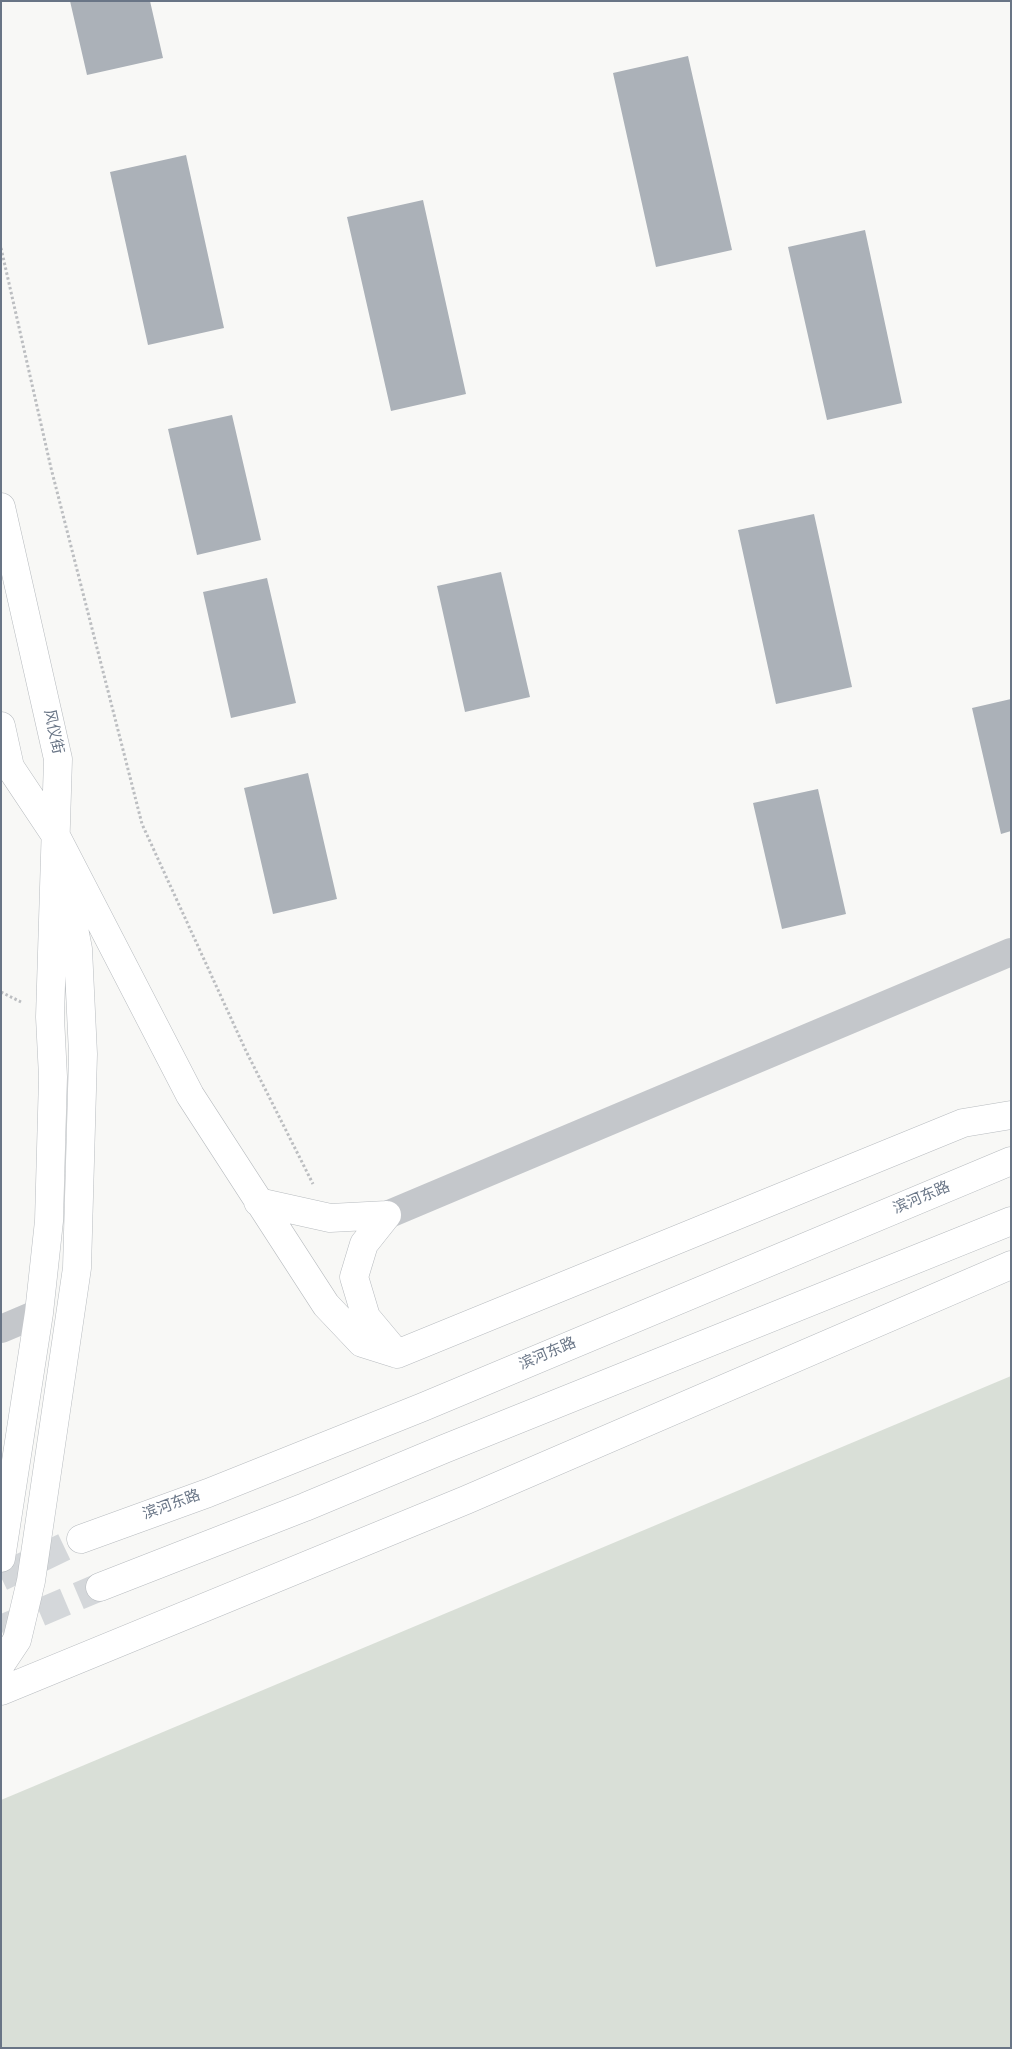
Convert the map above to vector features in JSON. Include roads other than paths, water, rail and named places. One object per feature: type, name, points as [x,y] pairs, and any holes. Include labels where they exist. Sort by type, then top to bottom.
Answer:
[{"type":"main road","name":"风仪街","points":[[1,507],[58,759],[56,836]]},
{"type":"main road","points":[[1,726],[10,766],[56,836],[190,1095],[326,1305],[362,1343],[397,1354],[963,1122],[1011,1115]]},
{"type":"main road","points":[[1,1558],[6,1506],[39,1313],[49,1211],[53,1077],[50,1017],[56,836]]},
{"type":"main road","points":[[1,1664],[17,1640],[31,1581],[77,1268],[82,1054],[78,949],[56,836]]},
{"type":"main road","name":"滨河东路","points":[[81,1539],[208,1493],[423,1407],[1011,1161]]},
{"type":"main road","points":[[258,1202],[330,1218],[387,1215]]},
{"type":"main road","points":[[387,1215],[364,1244],[354,1277],[366,1317],[397,1354]]},
{"type":"main road","points":[[100,1588],[1011,1221]]},
{"type":"main road","points":[[1,1691],[466,1500],[1011,1266]]},
{"type":"street","points":[[387,1215],[1011,952]]},
{"type":"street","points":[[1,1329],[39,1313]]},
{"type":"tunnel","points":[[1,1577],[81,1539]]},
{"type":"tunnel","points":[[1,1629],[100,1587]]}]
